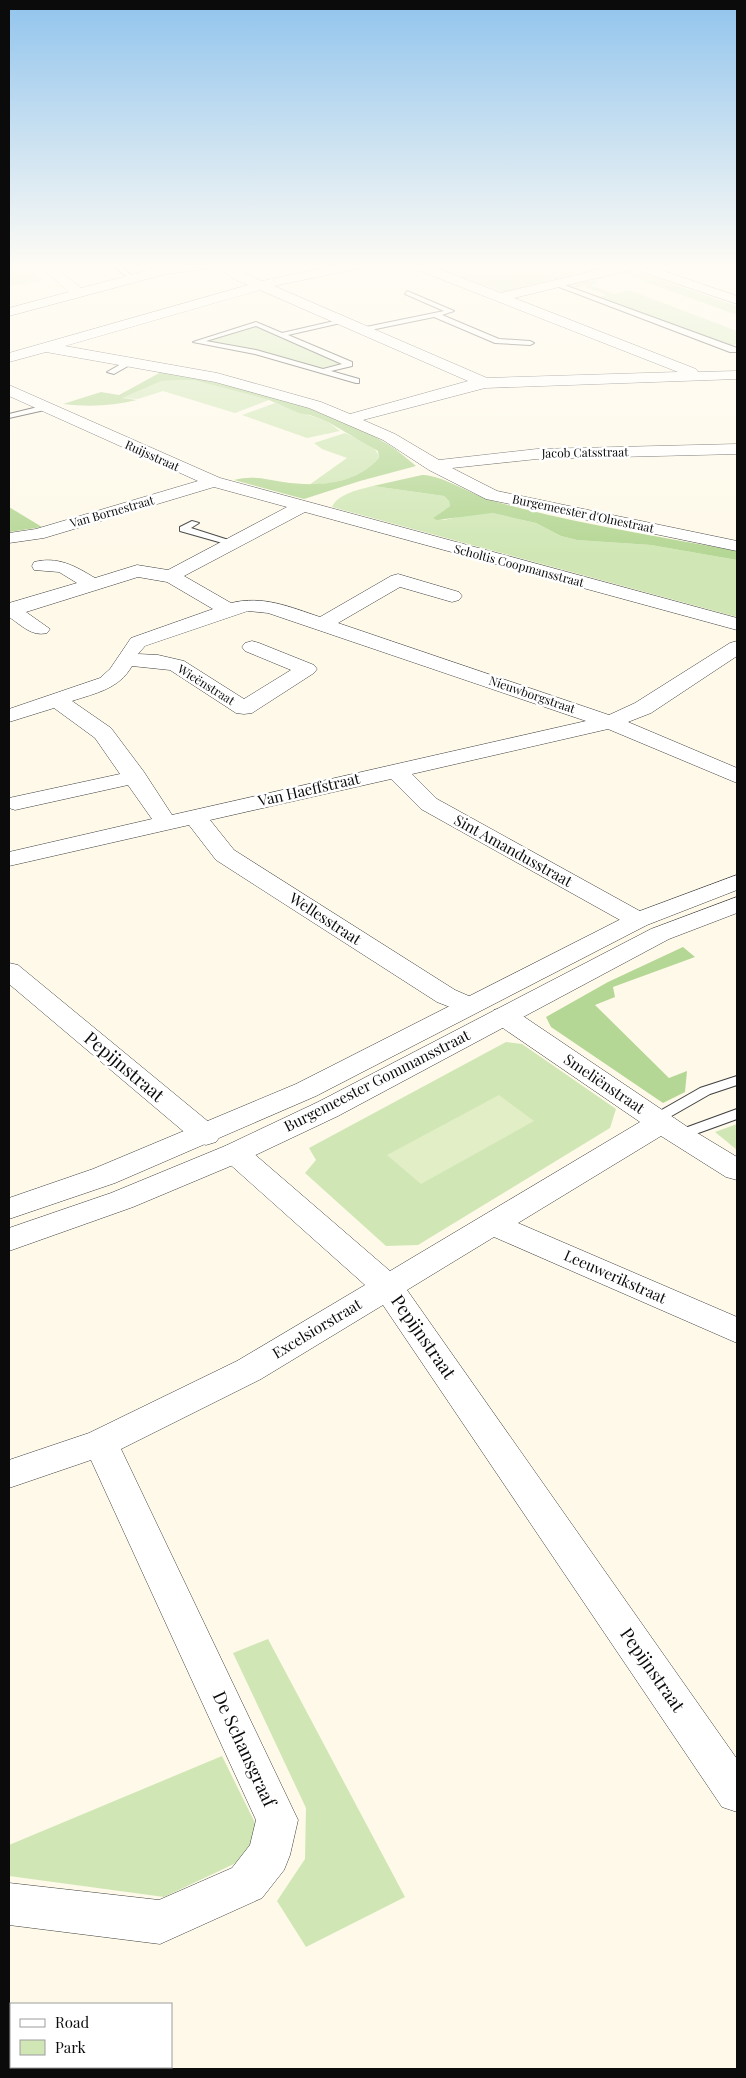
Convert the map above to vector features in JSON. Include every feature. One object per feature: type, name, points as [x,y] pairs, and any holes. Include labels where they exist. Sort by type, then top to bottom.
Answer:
[{"type":"street","name":"Burgemeester d'Olnestraat","points":[[125,361],[218,378],[273,392],[350,419],[390,437],[467,484],[492,495],[737,546]]},
{"type":"street","points":[[427,361],[448,391]]},
{"type":"street","points":[[433,361],[485,384]]},
{"type":"street","points":[[663,361],[703,376]]},
{"type":"street","points":[[630,378],[676,366]]},
{"type":"street","points":[[350,419],[448,391],[485,384],[737,375]]},
{"type":"street","name":"Ruijsstraat","points":[[9,390],[214,482],[301,507]]},
{"type":"street","name":"Jacob Catsstraat","points":[[436,466],[470,460],[537,454],[736,450]]},
{"type":"street","name":"Van Bornestraat","points":[[9,538],[38,534],[214,482]]},
{"type":"street","points":[[10,610],[136,571],[161,573],[233,543],[301,507]]},
{"type":"street","name":"Scholtis Coopmansstraat","points":[[301,507],[737,624]]},
{"type":"street","points":[[122,557],[161,573],[228,610]]},
{"type":"street","points":[[41,566],[63,567],[93,585]]},
{"type":"street","points":[[323,624],[398,580],[452,596]]},
{"type":"street","name":"Nieuwborgstraat","points":[[228,610],[248,605],[271,607],[610,722],[737,776]]},
{"type":"street","points":[[10,610],[40,630]]},
{"type":"street","points":[[9,716],[113,679],[121,671],[134,645],[142,640],[228,610]]},
{"type":"street","name":"Van Haeffstraat","points":[[9,859],[610,722],[643,708],[737,647]]},
{"type":"street","name":"Wieënstraat","points":[[126,660],[164,662],[177,666],[244,708],[307,669],[252,648]]},
{"type":"street","points":[[57,700],[104,733],[166,823]]},
{"type":"street","name":"Sint Amandusstraat","points":[[396,770],[428,804],[638,920]]},
{"type":"street","points":[[15,803],[136,777]]},
{"type":"street","name":"Wellesstraat","points":[[195,817],[226,855],[446,996],[468,1006]]},
{"type":"street","name":"Burgemeester Gommansstraat","points":[[9,1209],[104,1176],[306,1090],[638,920],[737,882]]},
{"type":"street","name":"Burgemeester Gommansstraat","points":[[9,1240],[122,1200],[235,1153],[328,1109],[660,934],[737,904]]},
{"type":"street","name":"Pepijnstraat","points":[[9,971],[206,1134],[235,1153],[388,1286],[737,1793]]},
{"type":"street","name":"Smeliënstraat","points":[[468,1006],[504,1016],[665,1126],[737,1170]]},
{"type":"street","name":"Excelsiorstraat","points":[[9,1474],[101,1443],[249,1370],[493,1224],[665,1126]]},
{"type":"street","name":"Leeuwerikstraat","points":[[493,1224],[737,1331]]},
{"type":"street","name":"De Schansgraaf","points":[[9,1904],[160,1922],[247,1883],[269,1855],[277,1820],[101,1443]]},
{"type":"lane","points":[[287,361],[356,381]]},
{"type":"lane","points":[[322,371],[349,364],[342,361]]},
{"type":"lane","points":[[111,372],[131,362]]},
{"type":"lane","points":[[9,416],[46,407]]},
{"type":"lane","points":[[195,523],[183,529],[233,543]]},
{"type":"lane","points":[[665,1126],[705,1091],[737,1080]]},
{"type":"lane","points":[[665,1126],[737,1114]]},
{"type":"green space","points":[[286,361],[336,361],[341,363],[319,369]]},
{"type":"green space","points":[[163,371],[250,391],[336,418],[363,430],[389,445],[416,466],[304,499],[234,480],[252,478],[296,484],[335,482],[359,474],[369,467],[379,458],[378,451],[328,422],[310,415],[299,413],[269,400],[193,380],[162,381],[122,398],[137,400],[119,404],[63,404],[101,392],[119,395]]},
{"type":"green space","points":[[193,380],[269,400],[235,413],[163,391],[138,399],[121,398],[162,381]]},
{"type":"green space","points":[[275,403],[328,422],[340,431],[307,438],[242,415]]},
{"type":"green space","points":[[345,433],[371,446],[375,449],[379,458],[365,471],[347,479],[309,485],[347,458],[322,449],[314,443]]},
{"type":"green space","points":[[422,475],[447,481],[493,501],[523,509],[615,529],[737,551],[737,560],[651,545],[577,540],[561,536],[536,523],[492,513],[437,520],[433,518],[450,506],[449,501],[444,496],[373,486]]},
{"type":"green space","points":[[373,486],[444,496],[449,501],[450,506],[433,518],[444,520],[482,512],[492,513],[536,523],[561,536],[577,540],[651,545],[737,560],[737,617],[332,507],[344,495]]},
{"type":"green space","points":[[9,507],[42,527],[9,532]]},
{"type":"green space","points":[[683,947],[695,957],[613,987],[615,997],[595,1005],[669,1078],[687,1071],[685,1092],[663,1103],[551,1027],[546,1017],[608,982]]},
{"type":"green space","points":[[506,1042],[522,1044],[616,1109],[610,1128],[418,1245],[386,1246],[305,1173],[316,1160],[309,1148]]},
{"type":"green space","points":[[499,1095],[534,1121],[421,1184],[387,1155]]},
{"type":"green space","points":[[737,1124],[737,1150],[715,1132]]},
{"type":"green space","points":[[268,1639],[405,1897],[306,1947],[277,1901],[305,1859],[306,1808],[233,1653]]},
{"type":"green space","points":[[222,1756],[256,1825],[252,1845],[236,1863],[164,1897],[9,1876],[9,1845]]}]
